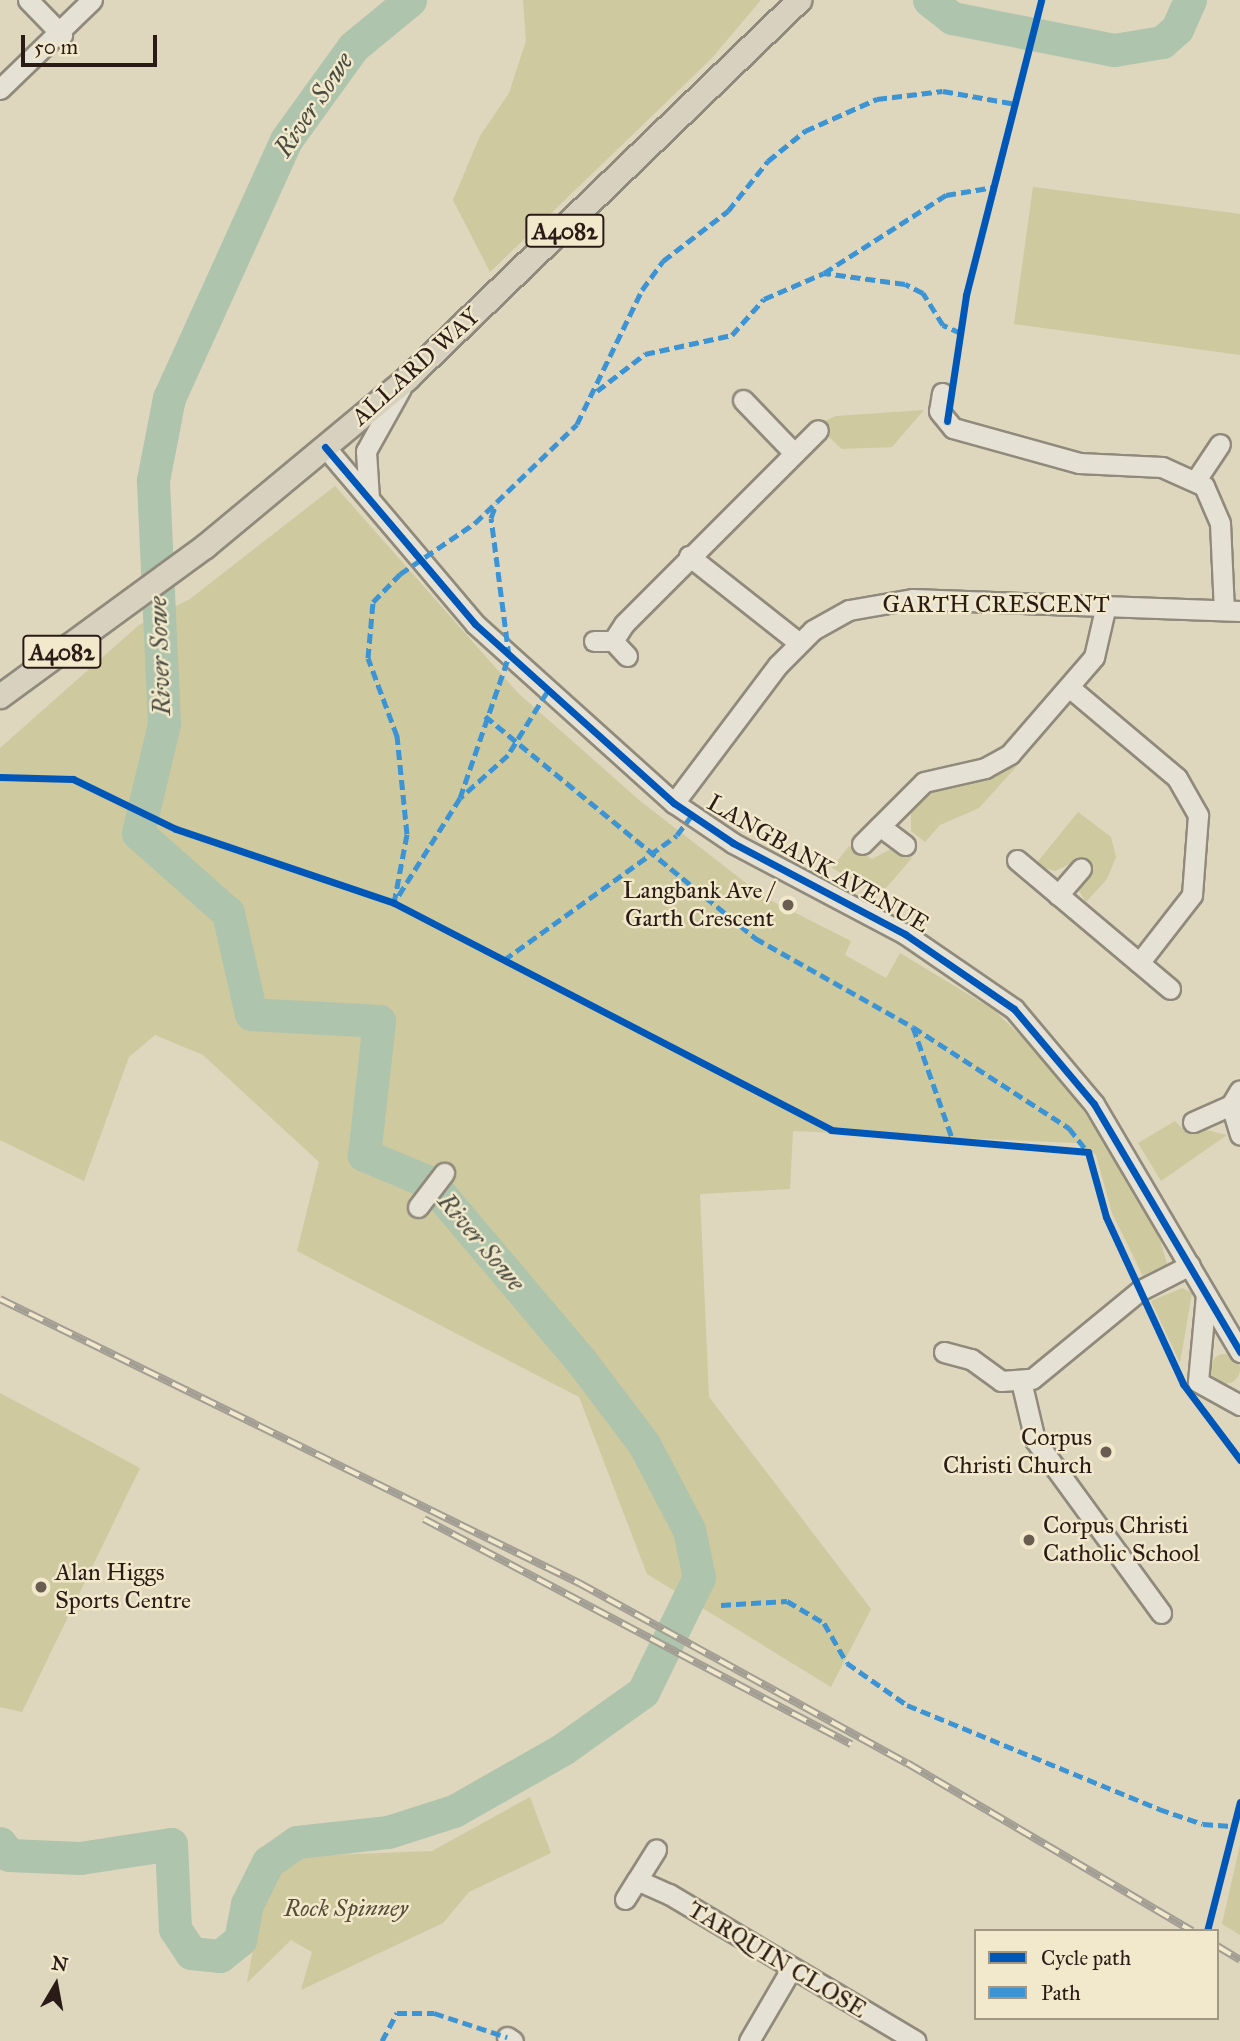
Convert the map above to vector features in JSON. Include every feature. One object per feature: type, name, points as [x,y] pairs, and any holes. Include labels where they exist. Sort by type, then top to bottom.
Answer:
[{"type":"main road","name":"ALLARD WAY","points":[[0,696],[125,608],[205,546],[407,378],[797,2]]},
{"type":"street","points":[[28,0],[62,36]]},
{"type":"street","points":[[0,89],[62,36],[92,0]]},
{"type":"street","points":[[369,498],[366,450],[407,378]]},
{"type":"street","points":[[942,393],[939,411],[953,428],[1079,463],[1163,467],[1196,480],[1218,510],[1232,611]]},
{"type":"street","points":[[743,400],[793,452]]},
{"type":"street","points":[[627,656],[603,641],[818,430]]},
{"type":"street","points":[[1196,480],[1220,444]]},
{"type":"street","name":"LANGBANK AVENUE","points":[[326,447],[475,624],[674,803],[733,843],[905,934],[1014,1009],[1059,1056],[1094,1104],[1240,1352]]},
{"type":"street","points":[[689,556],[799,643]]},
{"type":"street","name":"GARTH CRESCENT","points":[[674,803],[799,643],[837,615],[893,600],[1232,611]]},
{"type":"street","points":[[862,844],[924,782],[985,768],[1010,754],[1094,657],[1106,606]]},
{"type":"street","points":[[1069,687],[1177,778],[1198,814],[1192,895],[1139,962]]},
{"type":"street","points":[[880,826],[905,845]]},
{"type":"street","points":[[1017,860],[1170,989]]},
{"type":"street","points":[[1058,895],[1081,869]]},
{"type":"street","points":[[1193,1122],[1235,1097],[1240,1135]]},
{"type":"street","points":[[418,1207],[444,1173]]},
{"type":"street","points":[[944,1352],[971,1359],[1002,1381],[1021,1381],[1139,1291],[1189,1265]]},
{"type":"street","points":[[1206,1295],[1198,1382],[1240,1405]]},
{"type":"street","points":[[1021,1381],[1035,1440],[1161,1613]]},
{"type":"street","points":[[625,1899],[656,1849]]},
{"type":"street","name":"TARQUIN CLOSE","points":[[637,1880],[916,2041]]},
{"type":"street","points":[[749,2041],[791,1969]]},
{"type":"green space","points":[[523,0],[761,0],[711,59],[490,272],[453,200],[480,136],[509,93],[526,41]]},
{"type":"green space","points":[[1033,187],[1240,214],[1240,355],[1014,324]]},
{"type":"green space","points":[[924,410],[892,447],[842,449],[816,425],[836,416]]},
{"type":"green space","points":[[335,486],[518,693],[639,800],[764,897],[851,941],[845,955],[886,978],[900,953],[994,1010],[1049,1063],[1102,1137],[1159,1236],[1167,1264],[1143,1276],[1112,1213],[1096,1155],[1076,1143],[793,1131],[790,1189],[700,1194],[709,1397],[871,1609],[831,1687],[647,1574],[579,1397],[297,1251],[319,1162],[203,1055],[155,1035],[129,1057],[84,1181],[0,1140],[0,748],[139,625],[190,599]]},
{"type":"green space","points":[[1017,766],[979,808],[940,825],[925,842],[911,831],[911,803],[958,781]]},
{"type":"green space","points":[[1078,812],[1111,837],[1116,857],[1107,879],[1086,902],[1079,891],[1086,873],[1074,862],[1055,871],[1035,865]]},
{"type":"green space","points":[[849,846],[872,859],[893,848],[912,858],[880,895],[832,868]]},
{"type":"green space","points":[[1175,1121],[1187,1133],[1202,1129],[1227,1135],[1161,1181],[1138,1143]]},
{"type":"green space","points":[[1182,1288],[1192,1293],[1180,1363],[1151,1301]]},
{"type":"green space","points":[[1225,1354],[1236,1358],[1240,1369],[1236,1380],[1225,1384],[1214,1380],[1210,1369],[1214,1358]]},
{"type":"green space","name":"Alan Higgs Sports Centre","points":[[0,1393],[140,1468],[22,1712],[0,1707]]},
{"type":"green space","name":"Rock Spinney","points":[[530,1797],[551,1853],[469,1892],[443,1923],[301,1990],[312,1952],[291,1940],[247,1983],[262,1899],[277,1870],[305,1856],[432,1851]]},
{"type":"green space","points":[[1240,1845],[1240,1935],[1222,1924]]},
{"type":"waterway","name":"River Sowe","points":[[0,1843],[9,1855],[80,1858],[171,1844],[175,1929],[191,1953],[220,1956],[240,1940],[247,1904],[268,1862],[297,1842],[388,1832],[454,1811],[563,1749],[643,1692],[699,1577],[689,1530],[644,1444],[582,1362],[431,1183],[364,1155],[379,1021],[251,1014],[228,913],[138,833],[164,724],[153,480],[169,398],[286,140],[353,47],[410,0]]},
{"type":"waterway","name":"River Sowe","points":[[929,0],[952,18],[1114,50],[1162,42],[1177,29],[1190,0]]},
{"type":"railway","points":[[0,1299],[579,1583],[907,1763],[1189,1929]]},
{"type":"railway","points":[[424,1519],[851,1744]]},
{"type":"railway","points":[[1219,1947],[1240,1960]]},
{"type":"marked path","points":[[547,692],[508,755],[460,798],[394,903],[407,834],[397,736],[368,658],[373,602],[400,574],[475,523],[577,424],[642,290],[663,261],[728,211],[768,161],[805,131],[877,99],[943,91],[1016,104]]},
{"type":"marked path","points":[[961,333],[943,325],[923,293],[905,284],[824,273],[946,195],[994,187]]},
{"type":"marked path","points":[[597,391],[645,354],[732,335],[764,299],[824,273]]},
{"type":"marked path","points":[[460,798],[509,656],[491,518],[496,504]]},
{"type":"marked path","points":[[485,716],[755,938],[913,1027],[1069,1128],[1088,1152]]},
{"type":"marked path","points":[[504,960],[677,835],[692,815]]},
{"type":"marked path","points":[[913,1027],[952,1138]]},
{"type":"marked path","points":[[721,1605],[787,1601],[824,1623],[847,1663],[907,1705],[1159,1809],[1203,1824],[1235,1826]]},
{"type":"marked path","points":[[382,2041],[397,2013],[434,2013],[507,2037]]},
{"type":"cycle path","points":[[947,421],[966,295],[1041,0]]},
{"type":"cycle path","points":[[325,447],[475,624],[674,803],[733,843],[905,934],[1014,1009],[1094,1104],[1240,1352]]},
{"type":"cycle path","points":[[0,777],[73,779],[176,829],[394,903],[831,1130],[1088,1152],[1106,1217],[1183,1384],[1240,1460]]},
{"type":"cycle path","points":[[1208,1929],[1240,1802]]},
{"type":"place","name":"Langbank Ave / Garth Crescent","points":[[788,905]]},
{"type":"place","name":"Corpus Christi Church","points":[[1106,1452]]},
{"type":"place","name":"Corpus Christi Catholic School","points":[[1029,1540]]},
{"type":"place","name":"Alan Higgs Sports Centre","points":[[41,1587]]}]
